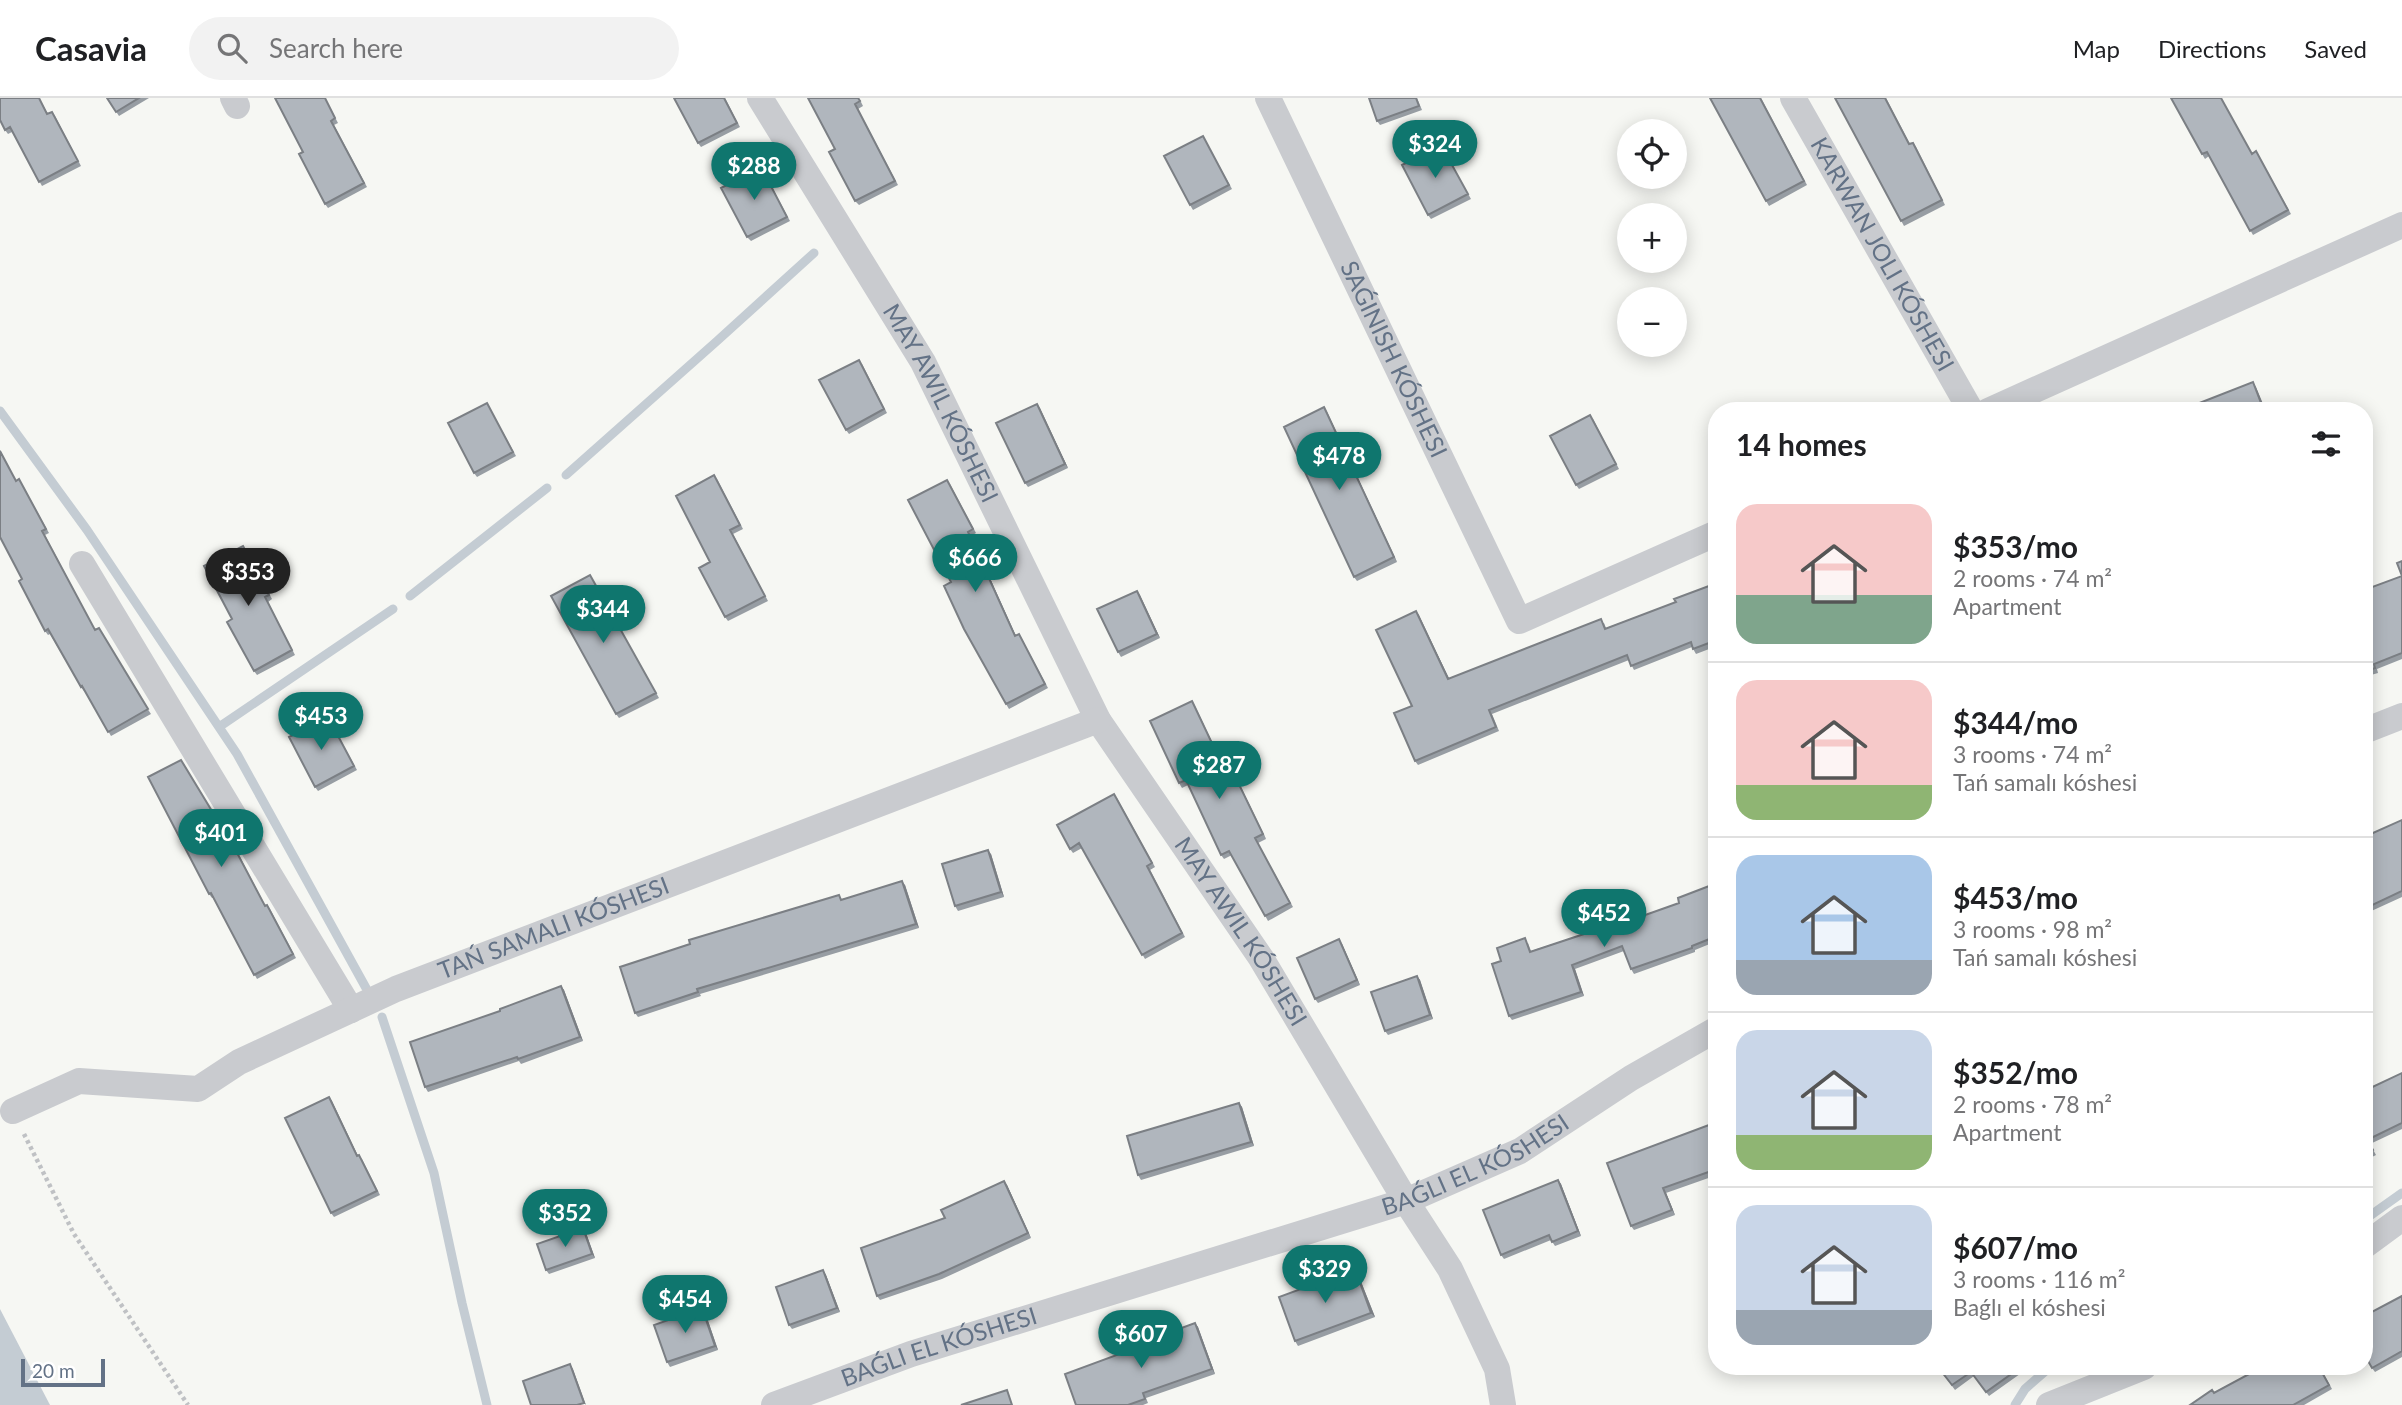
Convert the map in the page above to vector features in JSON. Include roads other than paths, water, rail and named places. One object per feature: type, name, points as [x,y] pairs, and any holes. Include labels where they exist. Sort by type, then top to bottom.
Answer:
[{"type":"street","points":[[760,98],[923,362],[1098,720],[1261,958],[1406,1201],[1450,1269],[1497,1369],[1503,1405]]},
{"type":"street","points":[[1268,98],[1519,621],[1708,537]]},
{"type":"street","points":[[1793,98],[1966,402]]},
{"type":"street","points":[[2008,402],[2402,225]]},
{"type":"street","points":[[82,564],[351,1010]]},
{"type":"street","points":[[2373,727],[2402,716]]},
{"type":"street","points":[[13,1111],[79,1081],[198,1089],[239,1062],[409,984],[1098,720]]},
{"type":"street","points":[[774,1405],[911,1354],[1406,1201],[1520,1151],[1631,1078],[1708,1034]]},
{"type":"street","points":[[2373,1239],[2402,1218]]},
{"type":"street","points":[[2049,1405],[2124,1375]]},
{"type":"waterway","points":[[566,475],[814,253]]},
{"type":"waterway","points":[[0,411],[87,530],[237,754],[366,988]]},
{"type":"waterway","points":[[410,596],[547,488]]},
{"type":"waterway","points":[[219,727],[393,609]]},
{"type":"waterway","points":[[382,1017],[434,1173],[487,1405]]},
{"type":"waterway","points":[[2373,1214],[2402,1193]]},
{"type":"waterway","points":[[2015,1405],[2025,1389],[2041,1375]]}]
